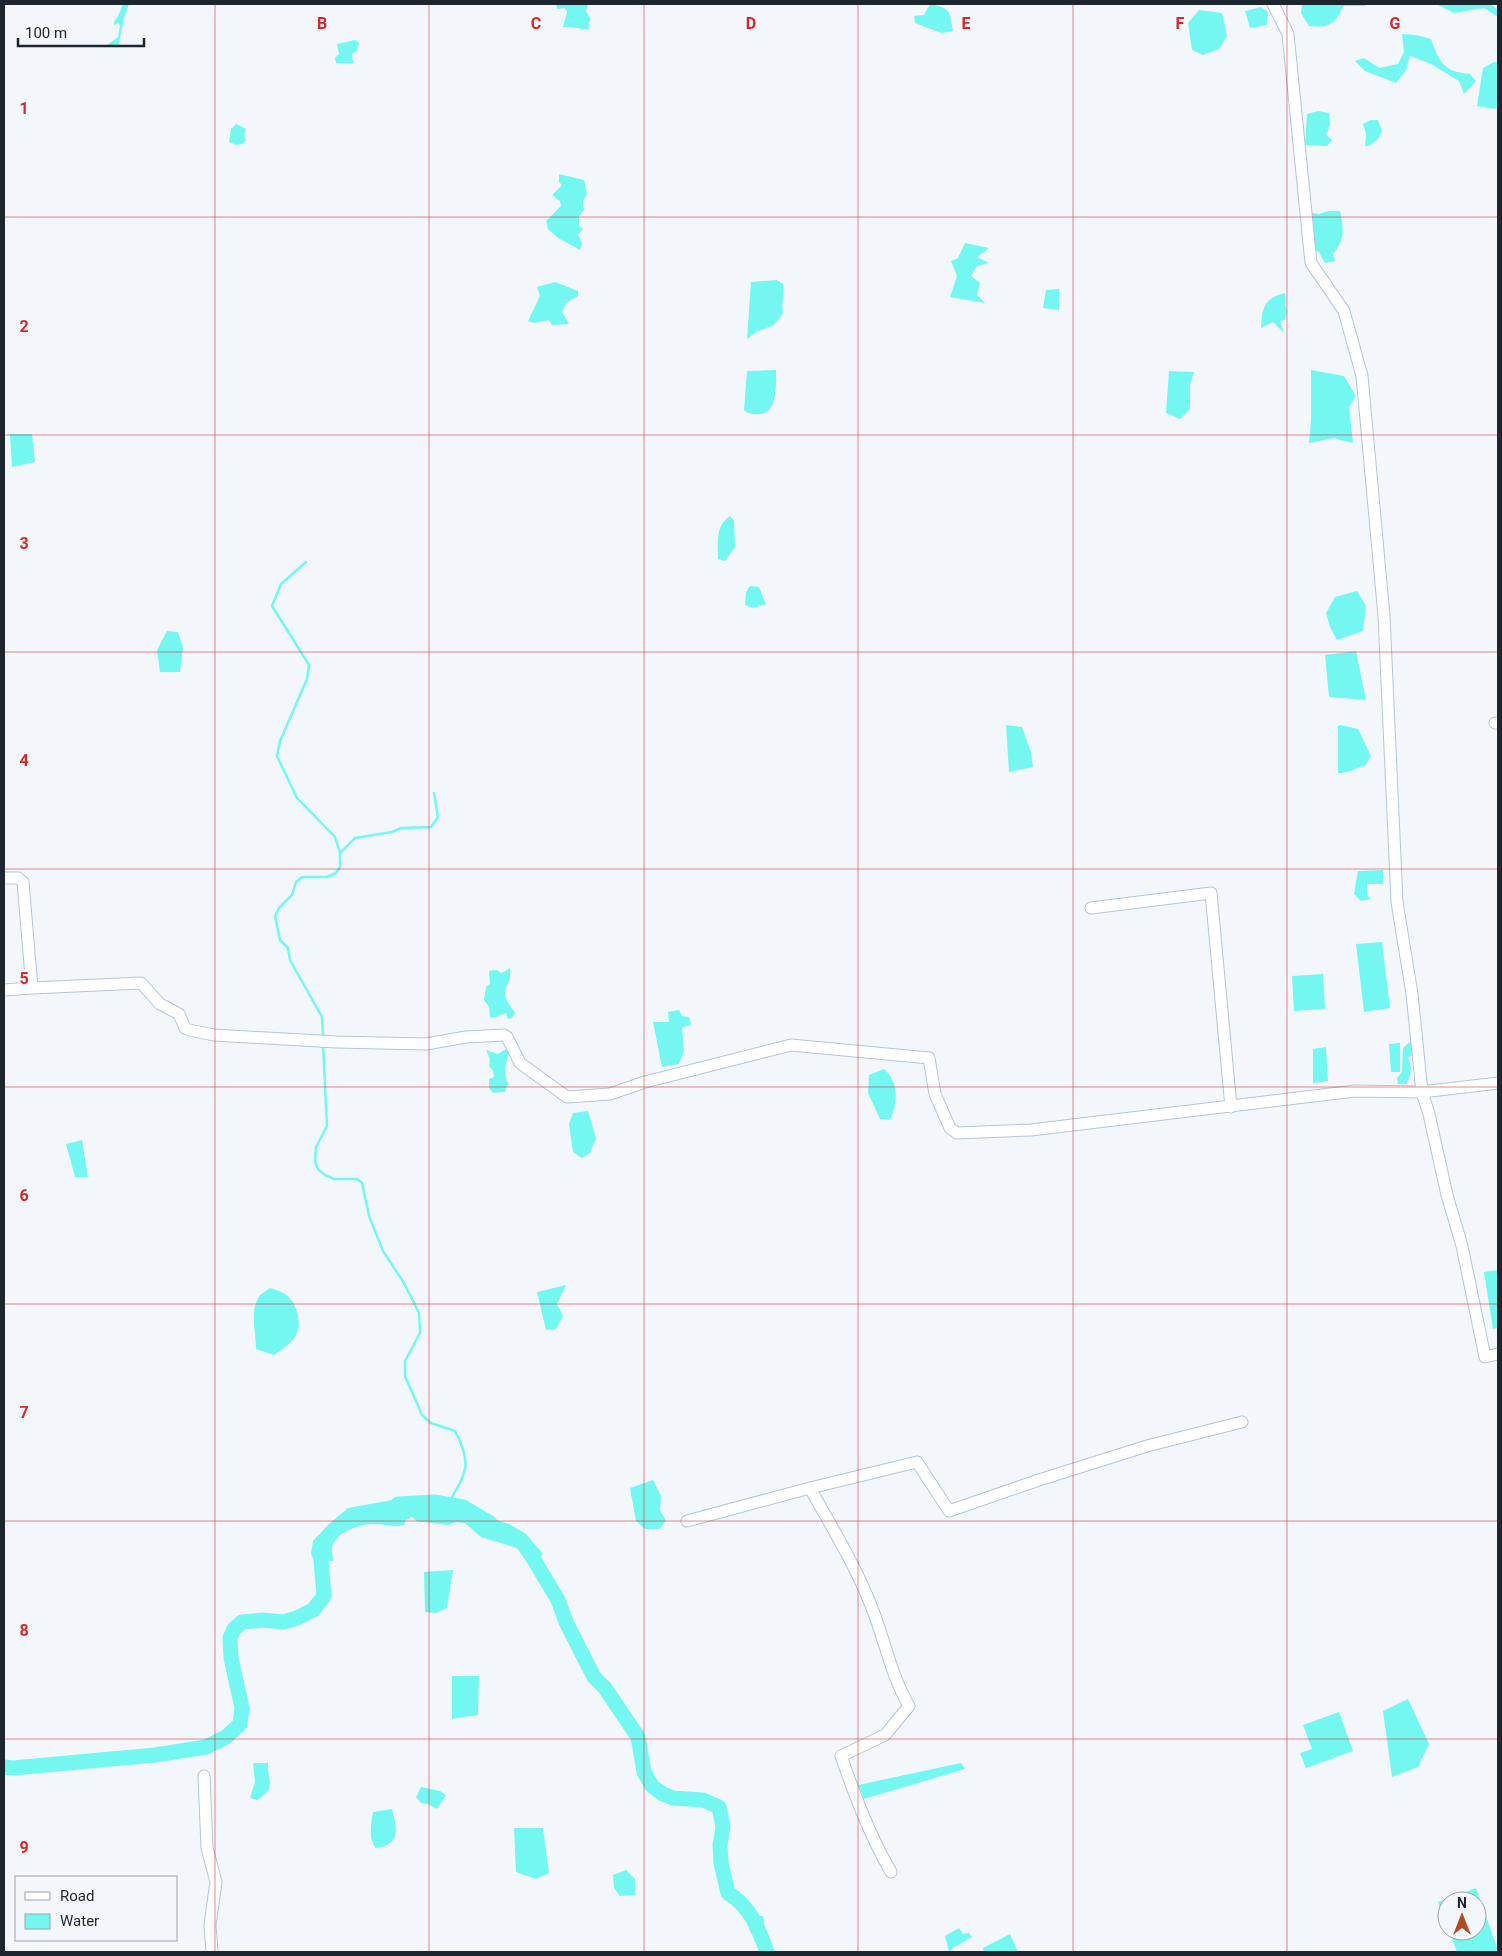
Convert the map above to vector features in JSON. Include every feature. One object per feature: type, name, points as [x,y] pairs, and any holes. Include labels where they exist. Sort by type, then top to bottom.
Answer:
[{"type":"street","points":[[1273,4],[1288,34],[1311,263],[1344,311],[1362,376],[1384,616],[1397,902],[1412,994],[1422,1092],[1429,1114],[1446,1195],[1462,1246],[1485,1357],[1498,1354]]},
{"type":"street","points":[[4,878],[18,878],[23,882],[32,988]]},
{"type":"street","points":[[1091,908],[1211,893],[1231,1107]]},
{"type":"street","points":[[4,990],[141,983],[160,1004],[179,1014],[186,1028],[214,1035],[336,1042],[426,1044],[466,1037],[504,1035],[507,1037],[520,1063],[567,1097],[610,1094],[645,1082],[791,1045],[929,1058],[935,1094],[950,1128],[957,1133],[1031,1130],[1231,1107],[1355,1090],[1422,1092],[1498,1083]]},
{"type":"street","points":[[687,1521],[917,1462],[949,1511],[1147,1446],[1242,1422]]},
{"type":"street","points":[[810,1488],[855,1570],[872,1609],[900,1690],[909,1706],[885,1735],[841,1756],[856,1798],[882,1856],[892,1872]]},
{"type":"street","points":[[204,1776],[207,1848],[216,1882],[210,1925],[212,1952]]},
{"type":"water","points":[[123,4],[129,4],[118,48],[110,45],[103,48],[118,37],[120,25],[118,23],[114,25],[114,22]]},
{"type":"water","points":[[556,4],[588,4],[586,11],[590,18],[588,30],[563,27],[567,12],[565,8],[557,9]]},
{"type":"water","points":[[930,4],[946,9],[950,15],[953,31],[941,33],[915,23],[914,16],[924,15]]},
{"type":"water","points":[[1302,4],[1365,4],[1365,6],[1344,6],[1331,23],[1322,26],[1309,26],[1301,13]]},
{"type":"water","points":[[1436,4],[1491,4],[1498,10],[1498,17],[1484,8],[1454,13]]},
{"type":"water","points":[[1261,7],[1268,12],[1267,25],[1250,28],[1245,11]]},
{"type":"water","points":[[1199,10],[1222,13],[1227,36],[1219,49],[1203,55],[1192,50],[1188,23]]},
{"type":"water","points":[[1402,34],[1431,39],[1440,60],[1448,68],[1470,74],[1476,81],[1464,94],[1459,81],[1431,64],[1410,56],[1406,70],[1396,83],[1365,71],[1355,61],[1364,58],[1379,68],[1398,64],[1404,52]]},
{"type":"water","points":[[355,40],[359,43],[357,50],[352,54],[353,63],[336,63],[335,58],[339,54],[337,44]]},
{"type":"water","points":[[1498,62],[1498,107],[1494,109],[1477,106],[1483,68]]},
{"type":"water","points":[[1318,111],[1329,113],[1330,125],[1326,135],[1332,140],[1327,146],[1305,145],[1307,114]]},
{"type":"water","points":[[1371,120],[1378,120],[1382,131],[1378,139],[1369,146],[1365,146],[1366,134],[1363,124]]},
{"type":"water","points":[[236,124],[246,129],[244,135],[246,140],[242,144],[236,145],[229,142],[231,129]]},
{"type":"water","points":[[559,174],[584,180],[587,194],[583,201],[584,210],[579,216],[579,226],[583,229],[578,235],[582,243],[580,250],[558,238],[548,229],[546,221],[561,206],[560,201],[552,195],[562,185],[559,182]]},
{"type":"water","points":[[1328,211],[1340,211],[1342,239],[1333,254],[1335,261],[1325,263],[1318,251],[1310,252],[1306,212],[1319,214]]},
{"type":"water","points":[[965,243],[989,248],[977,257],[989,263],[977,266],[971,276],[980,283],[977,295],[985,303],[950,297],[957,276],[951,261],[958,258]]},
{"type":"water","points":[[777,280],[783,284],[783,313],[774,325],[756,332],[747,339],[751,282]]},
{"type":"water","points":[[555,282],[578,291],[578,296],[566,303],[562,312],[569,324],[552,325],[549,320],[534,323],[528,321],[540,296],[537,287]]},
{"type":"water","points":[[1059,289],[1059,310],[1043,308],[1046,290]]},
{"type":"water","points":[[1285,293],[1287,311],[1285,320],[1280,321],[1284,333],[1273,322],[1261,328],[1263,309],[1268,301]]},
{"type":"water","points":[[776,370],[775,397],[770,409],[765,413],[755,414],[744,410],[747,371]]},
{"type":"water","points":[[1311,370],[1344,376],[1356,396],[1349,407],[1353,443],[1333,438],[1309,443]]},
{"type":"water","points":[[1169,371],[1194,372],[1190,385],[1190,409],[1180,419],[1166,413]]},
{"type":"water","points":[[10,434],[32,434],[35,462],[12,467]]},
{"type":"water","points":[[730,516],[734,521],[735,547],[725,561],[718,559],[718,535],[725,520]]},
{"type":"water","points":[[750,586],[759,587],[766,604],[753,608],[745,605],[746,592]]},
{"type":"water","points":[[1357,591],[1366,606],[1363,631],[1337,640],[1330,627],[1326,613],[1335,597]]},
{"type":"water","points":[[167,631],[178,632],[183,648],[180,672],[160,672],[157,650]]},
{"type":"water","points":[[1356,651],[1366,700],[1329,697],[1325,655]]},
{"type":"water","points":[[1006,725],[1022,727],[1031,752],[1033,767],[1009,772]]},
{"type":"water","points":[[1338,726],[1358,729],[1371,756],[1365,766],[1338,773]]},
{"type":"water","points":[[1383,870],[1383,884],[1367,884],[1367,895],[1371,899],[1361,901],[1354,894],[1358,871]]},
{"type":"water","points":[[1382,942],[1390,1008],[1364,1012],[1356,944]]},
{"type":"water","points":[[510,968],[505,993],[509,1004],[515,1012],[512,1018],[508,1019],[506,1013],[490,1017],[489,1007],[484,1000],[486,987],[490,984],[489,971],[496,970],[502,973]]},
{"type":"water","points":[[1323,974],[1325,1009],[1294,1011],[1292,976]]},
{"type":"water","points":[[679,1010],[682,1016],[689,1017],[691,1025],[682,1027],[684,1051],[679,1064],[662,1067],[653,1022],[669,1022],[668,1012]]},
{"type":"water","points":[[1412,1040],[1416,1052],[1408,1058],[1411,1068],[1410,1075],[1406,1084],[1398,1084],[1397,1078],[1402,1072],[1403,1048]]},
{"type":"water","points":[[1400,1043],[1400,1072],[1391,1072],[1389,1044]]},
{"type":"water","points":[[1326,1047],[1328,1081],[1313,1083],[1313,1049]]},
{"type":"water","points":[[506,1049],[510,1051],[505,1071],[508,1083],[505,1092],[493,1093],[489,1088],[489,1079],[494,1077],[493,1071],[489,1066],[490,1059],[486,1050],[498,1054]]},
{"type":"water","points":[[884,1069],[895,1086],[896,1093],[895,1107],[890,1120],[880,1119],[868,1093],[869,1075]]},
{"type":"water","points":[[588,1111],[596,1138],[590,1153],[582,1158],[573,1152],[569,1124],[573,1113]]},
{"type":"water","points":[[82,1140],[88,1177],[75,1177],[66,1144]]},
{"type":"water","points":[[1498,1270],[1498,1328],[1493,1329],[1484,1272]]},
{"type":"water","points":[[566,1285],[557,1304],[563,1316],[556,1329],[546,1330],[537,1292]]},
{"type":"water","points":[[270,1288],[282,1292],[289,1297],[295,1306],[299,1323],[293,1340],[274,1355],[256,1349],[254,1323],[254,1310],[258,1298]]},
{"type":"water","points":[[653,1480],[661,1496],[660,1510],[666,1521],[659,1529],[645,1529],[636,1521],[630,1488]]},
{"type":"water","points":[[398,1499],[459,1508],[509,1524],[526,1534],[543,1554],[529,1565],[517,1548],[481,1537],[465,1523],[456,1522],[448,1525],[416,1521],[412,1517],[406,1520],[404,1525],[369,1524],[346,1531],[333,1543],[333,1561],[314,1560],[311,1554],[313,1541],[348,1508]]},
{"type":"water","points":[[453,1570],[447,1608],[436,1613],[425,1612],[424,1572]]},
{"type":"water","points":[[452,1676],[479,1676],[478,1715],[452,1719]]},
{"type":"water","points":[[1408,1699],[1429,1744],[1418,1767],[1392,1777],[1383,1711]]},
{"type":"water","points":[[1339,1712],[1353,1751],[1306,1768],[1300,1753],[1312,1749],[1303,1725]]},
{"type":"water","points":[[253,1763],[268,1763],[269,1788],[257,1800],[250,1798],[255,1782]]},
{"type":"water","points":[[961,1763],[965,1769],[864,1799],[858,1785]]},
{"type":"water","points":[[421,1787],[440,1791],[446,1795],[437,1809],[428,1804],[421,1803],[416,1797]]},
{"type":"water","points":[[392,1809],[396,1829],[395,1835],[390,1843],[376,1848],[371,1836],[373,1812]]},
{"type":"water","points":[[514,1828],[543,1828],[549,1873],[536,1879],[516,1872]]},
{"type":"water","points":[[626,1870],[635,1879],[635,1895],[620,1896],[614,1888],[613,1875]]},
{"type":"water","points":[[745,1916],[763,1916],[766,1938],[770,1939],[769,1949],[773,1952],[760,1952],[758,1949],[758,1939],[751,1933]]},
{"type":"water","points":[[1487,1919],[1498,1950],[1492,1952],[1457,1952],[1453,1941],[1487,1941]]},
{"type":"water","points":[[959,1928],[963,1934],[969,1933],[972,1937],[949,1952],[945,1936]]},
{"type":"water","points":[[1010,1934],[1018,1952],[984,1952],[983,1948]]},
{"type":"waterway","points":[[306,562],[281,584],[272,606],[309,665],[307,679],[280,741],[277,756],[297,798],[335,837],[340,853],[340,867],[336,873],[327,877],[302,877],[296,882],[292,895],[279,908],[275,916],[280,940],[288,948],[290,960],[322,1017],[323,1037]]},
{"type":"waterway","points":[[340,853],[355,838],[392,832],[401,828],[431,827],[438,817],[434,793]]},
{"type":"waterway","points":[[323,1045],[327,1126],[316,1147],[315,1162],[318,1169],[325,1175],[334,1179],[357,1179],[362,1183],[369,1216],[383,1251],[404,1283],[419,1313],[420,1333],[405,1361],[405,1376],[422,1415],[431,1423],[455,1431],[464,1452],[465,1469],[463,1476],[448,1504]]},
{"type":"waterway","points":[[398,1504],[434,1502],[463,1507],[490,1523]]},
{"type":"waterway","points":[[4,1767],[13,1768],[155,1755],[206,1747],[226,1737],[240,1724],[242,1708],[231,1658],[230,1638],[234,1629],[242,1622],[263,1620],[284,1622],[313,1610],[324,1596],[320,1548],[322,1542]]},
{"type":"waterway","points":[[524,1543],[558,1600],[566,1622],[594,1677],[605,1688],[638,1737],[644,1772],[652,1786],[673,1798],[703,1800],[719,1807],[723,1827],[720,1845],[721,1863],[728,1893],[748,1911],[757,1926],[767,1952]]}]
